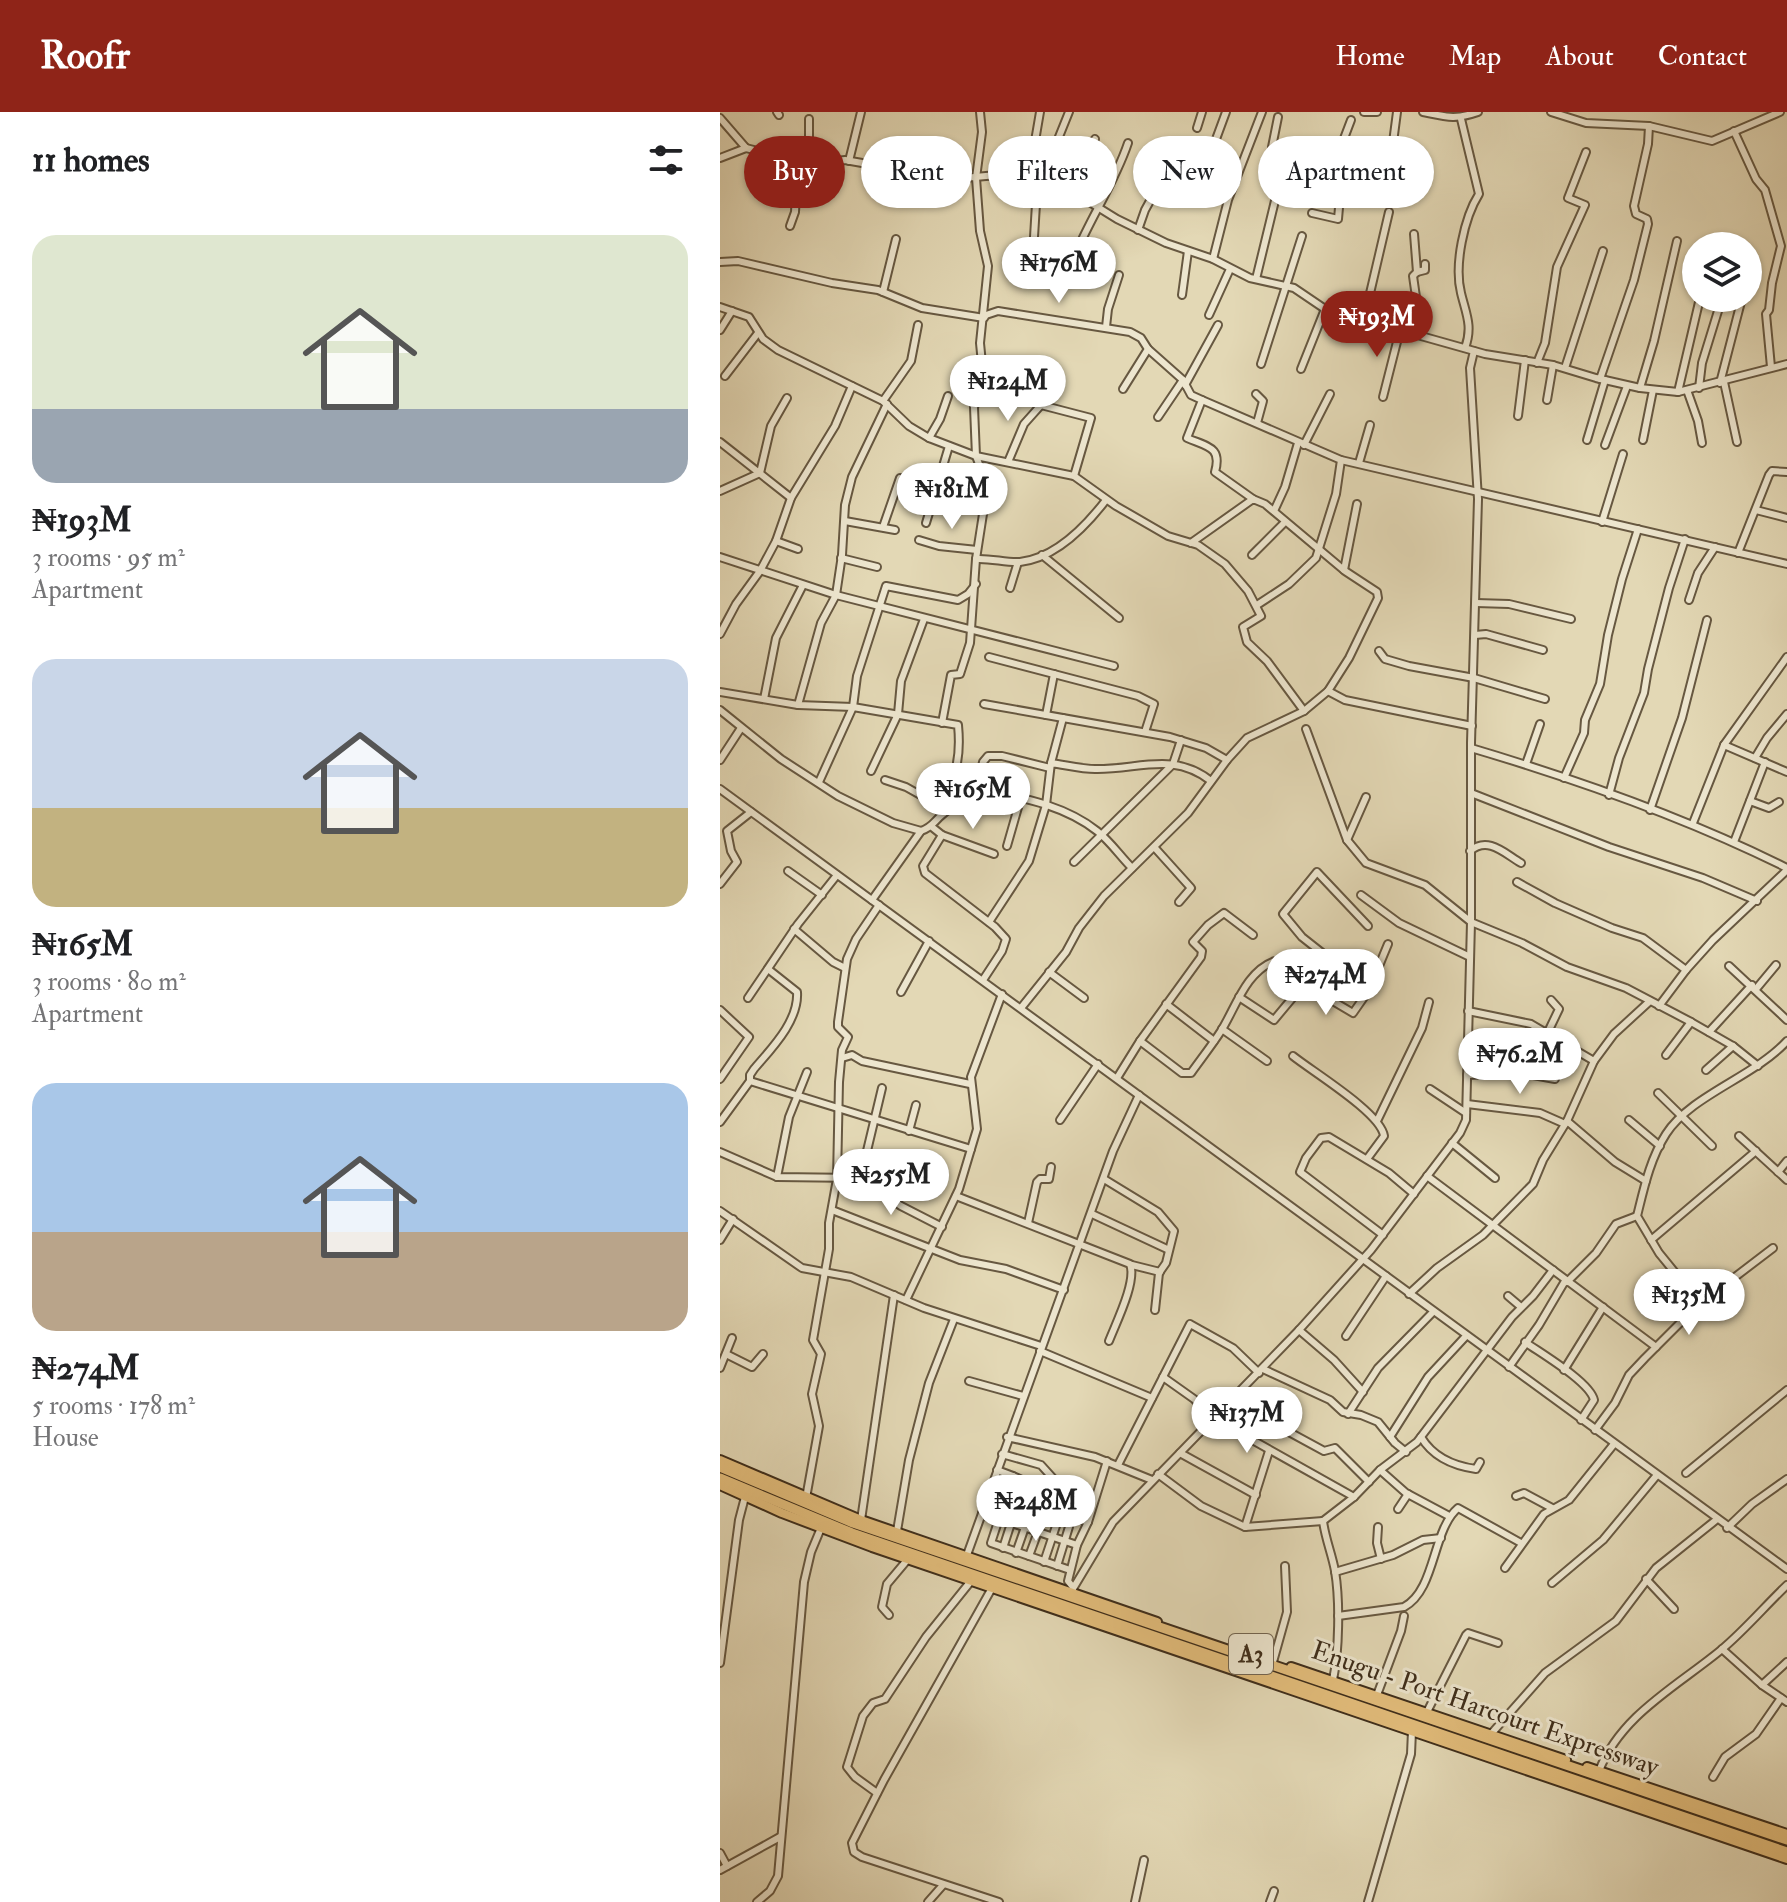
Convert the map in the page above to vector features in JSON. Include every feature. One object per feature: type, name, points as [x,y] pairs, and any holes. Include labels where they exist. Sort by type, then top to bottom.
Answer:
[{"type":"highway","name":"Enugu - Port Harcourt Expressway","points":[[720,1467],[853,1523],[1787,1840]]},
{"type":"highway","name":"Enugu - Port Harcourt Expressway","points":[[720,1478],[852,1533],[1787,1852]]},
{"type":"main road","name":"Enugu - Port Harcourt Expressway","points":[[720,1460],[861,1520],[1072,1589],[1273,1662],[1787,1834]]},
{"type":"main road","name":"Enugu - Port Harcourt Expressway","points":[[720,1485],[821,1528],[908,1559],[1787,1859]]},
{"type":"street","points":[[849,161],[861,112]]},
{"type":"street","points":[[942,723],[951,675],[960,674],[963,670],[972,629],[976,559],[983,514],[983,475],[976,456],[974,407],[984,384],[980,343],[988,257],[980,231],[976,178],[982,132],[980,112]]},
{"type":"street","points":[[1036,136],[1040,112]]},
{"type":"street","points":[[1060,136],[1069,112]]},
{"type":"street","points":[[1197,128],[1202,112]]},
{"type":"street","points":[[1217,136],[1226,112]]},
{"type":"street","points":[[1213,259],[1228,200],[1262,112]]},
{"type":"street","points":[[1364,112],[1377,112]]},
{"type":"street","points":[[1394,136],[1397,112]]},
{"type":"street","points":[[1423,112],[1461,119],[1478,112]]},
{"type":"street","points":[[1551,112],[1586,123],[1649,126],[1712,141],[1780,112]]},
{"type":"street","points":[[1274,136],[1278,117]]},
{"type":"street","points":[[720,118],[744,146]]},
{"type":"street","points":[[809,119],[809,136]]},
{"type":"street","points":[[1461,119],[1479,194],[1470,211],[1459,259],[1460,292],[1470,321],[1465,348]]},
{"type":"street","points":[[1345,136],[1351,120]]},
{"type":"street","points":[[1587,440],[1648,224],[1647,219],[1636,214],[1634,206],[1649,126]]},
{"type":"street","points":[[1734,131],[1756,179],[1765,190],[1781,246],[1766,314],[1771,367]]},
{"type":"street","points":[[1117,169],[1128,143]]},
{"type":"street","points":[[720,158],[744,149]]},
{"type":"street","points":[[1537,363],[1545,343],[1557,267],[1585,205],[1568,198],[1586,152]]},
{"type":"street","points":[[845,161],[953,179],[988,176]]},
{"type":"street","points":[[790,226],[795,208]]},
{"type":"street","points":[[1034,237],[1036,208]]},
{"type":"street","points":[[1076,253],[1097,208]]},
{"type":"street","points":[[1101,208],[1138,230],[1213,259],[1230,269],[1306,294],[1325,309],[1474,351],[1553,365],[1627,386],[1678,392],[1787,364]]},
{"type":"street","points":[[1138,230],[1146,208]]},
{"type":"street","points":[[1256,279],[1273,208]]},
{"type":"street","points":[[1312,213],[1338,219],[1339,208]]},
{"type":"street","points":[[1364,319],[1389,212]]},
{"type":"street","points":[[1414,234],[1417,272]]},
{"type":"street","points":[[1261,364],[1302,236]]},
{"type":"street","points":[[883,292],[896,239]]},
{"type":"street","points":[[1640,388],[1677,241]]},
{"type":"street","points":[[1182,295],[1188,251]]},
{"type":"street","points":[[1565,368],[1603,251]]},
{"type":"street","points":[[720,262],[738,261],[883,292],[922,308],[984,318]]},
{"type":"street","points":[[1383,397],[1416,297],[1413,276],[1425,270],[1425,264]]},
{"type":"street","points":[[1209,315],[1230,269]]},
{"type":"street","points":[[1106,327],[1108,309],[1119,275]]},
{"type":"street","points":[[720,307],[749,317],[763,339],[778,350],[885,402],[909,426],[929,438],[976,456],[1074,476],[1106,500],[1168,536],[1198,545],[1225,564],[1257,605],[1261,616],[1243,627],[1247,642],[1267,661],[1304,711]]},
{"type":"street","points":[[1301,369],[1325,309]]},
{"type":"street","points":[[720,330],[732,311]]},
{"type":"street","points":[[984,318],[998,311],[1130,332],[1141,338],[1148,349],[1184,382],[1191,395],[1341,460],[1787,564]]},
{"type":"street","points":[[1678,392],[1697,312]]},
{"type":"street","points":[[1699,388],[1702,363],[1718,312]]},
{"type":"street","points":[[1737,442],[1722,383],[1739,312]]},
{"type":"street","points":[[798,705],[821,623],[836,595],[845,505],[852,477],[885,402],[911,361],[918,325]]},
{"type":"street","points":[[1158,417],[1184,382],[1218,325]]},
{"type":"street","points":[[725,376],[758,333]]},
{"type":"street","points":[[1123,389],[1148,349]]},
{"type":"street","points":[[1072,1589],[1113,1522],[1261,1371],[1383,1235],[1466,1120],[1476,603],[1477,493],[1470,368],[1474,351]]},
{"type":"street","points":[[1518,416],[1525,360]]},
{"type":"street","points":[[1547,400],[1553,365]]},
{"type":"street","points":[[984,384],[1012,388],[1041,405],[1091,418],[1074,476]]},
{"type":"street","points":[[720,634],[776,541],[791,498],[835,426],[852,386]]},
{"type":"street","points":[[1605,445],[1627,386]]},
{"type":"street","points":[[1643,440],[1653,390]]},
{"type":"street","points":[[1687,390],[1702,443]]},
{"type":"street","points":[[1256,394],[1263,401],[1257,423]]},
{"type":"street","points":[[1274,511],[1301,444],[1330,394]]},
{"type":"street","points":[[929,438],[948,396]]},
{"type":"street","points":[[760,473],[771,426],[787,398]]},
{"type":"street","points":[[1021,1008],[1104,896],[1188,813],[1247,738],[1304,711],[1328,691],[1353,650],[1379,595],[1274,511],[1215,472],[1219,458],[1217,453],[1187,438],[1202,400]]},
{"type":"street","points":[[1008,462],[1024,424],[1041,405]]},
{"type":"street","points":[[1359,463],[1370,425]]},
{"type":"street","points":[[720,442],[791,498]]},
{"type":"street","points":[[926,523],[949,446]]},
{"type":"street","points":[[1602,522],[1623,454]]},
{"type":"street","points":[[1257,605],[1301,575],[1316,558],[1336,494],[1341,460]]},
{"type":"street","points":[[1738,553],[1772,471],[1787,472]]},
{"type":"street","points":[[720,491],[760,473]]},
{"type":"street","points":[[883,527],[900,478]]},
{"type":"street","points":[[1191,543],[1253,499]]},
{"type":"street","points":[[976,559],[1018,562],[1042,555],[1072,537],[1106,500]]},
{"type":"street","points":[[1344,570],[1357,504]]},
{"type":"street","points":[[1756,510],[1787,518]]},
{"type":"street","points":[[845,521],[895,530]]},
{"type":"street","points":[[1252,555],[1285,522]]},
{"type":"street","points":[[1564,778],[1584,733],[1585,720],[1600,684],[1619,589],[1638,529]]},
{"type":"street","points":[[1609,795],[1619,758],[1644,693],[1669,588],[1685,539]]},
{"type":"street","points":[[919,540],[939,546],[977,550]]},
{"type":"street","points":[[776,541],[798,549]]},
{"type":"street","points":[[1689,600],[1698,573],[1715,547]]},
{"type":"street","points":[[1042,555],[1119,618]]},
{"type":"street","points":[[720,557],[836,595],[1114,666]]},
{"type":"street","points":[[841,558],[877,567]]},
{"type":"street","points":[[1010,588],[1018,562]]},
{"type":"street","points":[[819,782],[853,707],[857,676],[886,586],[958,600],[976,584]]},
{"type":"street","points":[[764,699],[776,638],[803,585]]},
{"type":"street","points":[[1476,603],[1517,605],[1571,619]]},
{"type":"street","points":[[871,771],[898,714],[901,681],[924,619]]},
{"type":"street","points":[[1650,810],[1682,718],[1707,620]]},
{"type":"street","points":[[1475,635],[1486,634],[1543,650]]},
{"type":"street","points":[[1379,651],[1385,659],[1409,666],[1474,678],[1545,699]]},
{"type":"street","points":[[989,657],[1125,690],[1154,704],[1145,732]]},
{"type":"street","points":[[1693,823],[1724,745],[1787,657]]},
{"type":"street","points":[[1046,715],[1054,674]]},
{"type":"street","points":[[1328,691],[1345,700],[1472,726]]},
{"type":"street","points":[[720,692],[798,705],[853,707],[959,726],[954,781],[938,804]]},
{"type":"street","points":[[984,704],[1181,740],[1206,748],[1227,760]]},
{"type":"street","points":[[720,710],[781,759],[838,796],[893,823],[921,831],[932,827],[945,812],[977,788],[983,762],[988,756],[1096,769],[1173,764],[1198,771],[1211,781]]},
{"type":"street","points":[[1755,758],[1787,714]]},
{"type":"street","points":[[989,922],[1029,861],[1046,805],[1051,765],[1063,718]]},
{"type":"street","points":[[1526,764],[1540,724]]},
{"type":"street","points":[[720,760],[741,728]]},
{"type":"street","points":[[1306,729],[1347,840],[1366,863],[1425,885],[1471,922],[1522,943],[1567,967],[1608,980],[1691,1022],[1733,1046],[1758,1066]]},
{"type":"street","points":[[1074,862],[1173,764],[1181,740]]},
{"type":"street","points":[[1724,745],[1787,772]]},
{"type":"street","points":[[1471,748],[1526,764],[1693,823],[1787,869],[1713,940],[1659,1006]]},
{"type":"street","points":[[1734,842],[1765,762]]},
{"type":"street","points":[[885,780],[938,804],[945,812]]},
{"type":"street","points":[[977,788],[1021,797],[1084,822],[1101,834],[1132,868]]},
{"type":"street","points":[[720,789],[1787,1569]]},
{"type":"street","points":[[1471,793],[1609,847],[1703,878],[1757,901]]},
{"type":"street","points":[[1007,846],[1021,797]]},
{"type":"street","points":[[1347,840],[1366,797]]},
{"type":"street","points":[[1750,801],[1769,808],[1779,802]]},
{"type":"street","points":[[720,884],[737,862],[727,837],[728,829],[751,812]]},
{"type":"street","points":[[932,827],[942,835],[994,854]]},
{"type":"street","points":[[806,1498],[819,1426],[812,1394],[821,1354],[813,1340],[837,1179],[838,1107],[842,1058],[848,1037],[838,1027],[845,968],[852,946],[921,831]]},
{"type":"street","points":[[942,835],[923,866],[925,873],[989,922],[1006,939],[983,980]]},
{"type":"street","points":[[720,842],[727,837]]},
{"type":"street","points":[[1470,851],[1481,844],[1490,845],[1521,863]]},
{"type":"street","points":[[1155,848],[1191,888],[1179,902]]},
{"type":"street","points":[[788,871],[822,895]]},
{"type":"street","points":[[1368,926],[1317,872],[1283,914],[1302,937],[1369,990]]},
{"type":"street","points":[[748,998],[794,929],[837,875]]},
{"type":"street","points":[[1517,882],[1555,903],[1643,938],[1686,970]]},
{"type":"street","points":[[1361,895],[1399,923],[1470,957]]},
{"type":"street","points":[[1117,1078],[1203,953],[1194,939],[1221,913],[1253,935]]},
{"type":"street","points":[[794,929],[833,962],[845,968]]},
{"type":"street","points":[[901,992],[929,941]]},
{"type":"street","points":[[1239,997],[1274,1020],[1304,984],[1350,1014],[1369,990],[1388,944]]},
{"type":"street","points":[[1140,1041],[1187,1074],[1191,1073],[1222,1029],[1239,997],[1261,969],[1275,961],[1301,979]]},
{"type":"street","points":[[1709,1032],[1776,965]]},
{"type":"street","points":[[1729,966],[1787,1020]]},
{"type":"street","points":[[720,1122],[789,1022],[798,997],[797,992],[768,969]]},
{"type":"street","points":[[1049,972],[1084,998]]},
{"type":"street","points":[[906,1300],[956,1196],[971,1149],[977,1129],[977,1114],[970,1084],[1002,994]]},
{"type":"street","points":[[1548,1032],[1559,1009],[1551,1000]]},
{"type":"street","points":[[1409,1294],[1494,1224],[1533,1184],[1594,1061],[1614,1034],[1650,1001]]},
{"type":"street","points":[[1377,1121],[1422,1028],[1429,1002]]},
{"type":"street","points":[[1166,1004],[1214,1041]]},
{"type":"street","points":[[720,1010],[749,1037],[720,1079]]},
{"type":"street","points":[[1468,1011],[1531,1024],[1594,1061]]},
{"type":"street","points":[[1666,1055],[1691,1022]]},
{"type":"street","points":[[1222,1029],[1267,1061]]},
{"type":"street","points":[[1697,1306],[1690,1291],[1671,1271],[1637,1216],[1646,1181],[1666,1133],[1683,1115],[1758,1066],[1787,1041]]},
{"type":"street","points":[[1706,1070],[1733,1046]]},
{"type":"street","points":[[1468,1050],[1524,1047],[1541,1050]]},
{"type":"street","points":[[1779,1050],[1787,1058]]},
{"type":"street","points":[[842,1058],[852,1055],[862,1061],[970,1084]]},
{"type":"street","points":[[1293,1056],[1377,1121],[1384,1136],[1367,1159]]},
{"type":"street","points":[[1060,1120],[1098,1064]]},
{"type":"street","points":[[777,1177],[789,1117],[807,1072]]},
{"type":"street","points":[[1467,1075],[1521,1073],[1555,1079]]},
{"type":"street","points":[[750,1081],[971,1149]]},
{"type":"street","points":[[858,1178],[882,1088]]},
{"type":"street","points":[[1430,1089],[1460,1112],[1466,1113]]},
{"type":"street","points":[[1658,1093],[1712,1146]]},
{"type":"street","points":[[967,1555],[1040,1348],[1139,1095]]},
{"type":"street","points":[[1467,1104],[1540,1113],[1566,1122],[1615,1162],[1646,1181]]},
{"type":"street","points":[[909,1131],[916,1105]]},
{"type":"street","points":[[1629,1120],[1660,1146]]},
{"type":"street","points":[[1383,1235],[1299,1171],[1306,1158],[1325,1136],[1367,1159],[1414,1194]]},
{"type":"street","points":[[1739,1136],[1787,1180]]},
{"type":"street","points":[[1452,1143],[1495,1178]]},
{"type":"street","points":[[1651,1240],[1756,1151]]},
{"type":"street","points":[[720,1152],[777,1177],[858,1178],[901,1206],[942,1227]]},
{"type":"street","points":[[1778,1172],[1787,1161]]},
{"type":"street","points":[[1028,1223],[1037,1182],[1049,1179],[1051,1167]]},
{"type":"street","points":[[1427,1176],[1656,1347]]},
{"type":"street","points":[[1104,1179],[1158,1212],[1174,1231],[1166,1263],[1160,1272],[1155,1310]]},
{"type":"street","points":[[956,1196],[1109,1253],[1132,1265],[1160,1272]]},
{"type":"street","points":[[832,1210],[960,1260],[1006,1269],[1064,1290]]},
{"type":"street","points":[[720,1211],[802,1268],[851,1277],[954,1319],[1040,1348],[1152,1398]]},
{"type":"street","points":[[1092,1214],[1167,1249]]},
{"type":"street","points":[[1509,1367],[1566,1282],[1596,1253],[1616,1224],[1637,1216]]},
{"type":"street","points":[[720,1240],[733,1219]]},
{"type":"street","points":[[1595,1430],[1615,1403],[1629,1375],[1656,1347],[1697,1306],[1773,1248]]},
{"type":"street","points":[[1109,1341],[1127,1294],[1132,1265]]},
{"type":"street","points":[[1007,1437],[1107,1461],[1155,1477],[1201,1506],[1245,1527],[1323,1521],[1421,1437],[1553,1270]]},
{"type":"street","points":[[1346,1336],[1386,1276]]},
{"type":"street","points":[[861,1520],[894,1295]]},
{"type":"street","points":[[1508,1296],[1521,1307]]},
{"type":"street","points":[[1564,1370],[1603,1307]]},
{"type":"street","points":[[1348,1414],[1378,1368],[1433,1312]]},
{"type":"street","points":[[897,1531],[909,1460],[929,1383],[954,1319]]},
{"type":"street","points":[[1118,1465],[1188,1327],[1193,1324],[1233,1348],[1261,1371],[1330,1400],[1348,1414],[1378,1422],[1406,1452]]},
{"type":"street","points":[[1299,1330],[1334,1360],[1363,1392]]},
{"type":"street","points":[[1390,1437],[1428,1377],[1466,1336]]},
{"type":"street","points":[[720,1368],[732,1338]]},
{"type":"street","points":[[1525,1342],[1564,1370],[1594,1397],[1581,1420]]},
{"type":"street","points":[[726,1354],[752,1367],[763,1354]]},
{"type":"street","points":[[1163,1377],[1194,1399],[1213,1418],[1354,1497]]},
{"type":"street","points":[[969,1381],[1023,1396]]},
{"type":"street","points":[[1686,1473],[1787,1390]]},
{"type":"street","points":[[1230,1400],[1324,1451],[1335,1448],[1369,1482]]},
{"type":"street","points":[[1421,1437],[1428,1450],[1448,1461],[1476,1469],[1480,1462]]},
{"type":"street","points":[[1505,1568],[1544,1514],[1569,1500],[1614,1444]]},
{"type":"street","points":[[1245,1527],[1269,1451]]},
{"type":"street","points":[[1180,1453],[1256,1495]]},
{"type":"street","points":[[1002,1454],[1041,1465],[1058,1483],[1059,1489],[1048,1506],[1029,1556]]},
{"type":"street","points":[[1072,1589],[1068,1581],[1070,1570],[1107,1461]]},
{"type":"street","points":[[997,1470],[1033,1485],[1048,1498],[1048,1506]]},
{"type":"street","points":[[1380,1470],[1408,1494],[1449,1516]]},
{"type":"street","points":[[1552,1583],[1603,1540],[1657,1475]]},
{"type":"street","points":[[1013,1476],[991,1542],[1070,1570]]},
{"type":"street","points":[[1727,1528],[1752,1504],[1787,1479]]},
{"type":"street","points":[[1003,1548],[1024,1483]]},
{"type":"street","points":[[1059,1489],[1092,1505]]},
{"type":"street","points":[[1016,1553],[1038,1490]]},
{"type":"street","points":[[1516,1496],[1524,1493],[1552,1508]]},
{"type":"street","points":[[1398,1509],[1408,1494]]},
{"type":"street","points":[[720,1663],[739,1520],[745,1497]]},
{"type":"street","points":[[1048,1506],[1060,1514],[1088,1522]]},
{"type":"street","points":[[1338,1616],[1404,1607],[1411,1603],[1417,1597],[1449,1516],[1458,1508],[1521,1543]]},
{"type":"street","points":[[982,1513],[1077,1545]]},
{"type":"street","points":[[1044,1562],[1060,1514]]},
{"type":"street","points":[[1057,1566],[1072,1517]]},
{"type":"street","points":[[1491,1734],[1545,1673],[1616,1621],[1656,1568],[1716,1520]]},
{"type":"street","points":[[1323,1521],[1335,1572],[1338,1616],[1333,1680]]},
{"type":"street","points":[[1378,1527],[1377,1543],[1381,1559]]},
{"type":"street","points":[[757,1902],[765,1899],[778,1876],[804,1582],[821,1528]]},
{"type":"street","points":[[1335,1572],[1381,1559],[1423,1540],[1441,1538]]},
{"type":"street","points":[[889,1615],[882,1607],[887,1584],[908,1559]]},
{"type":"street","points":[[1273,1662],[1287,1612],[1285,1566]]},
{"type":"street","points":[[1646,1579],[1674,1609]]},
{"type":"street","points":[[877,1793],[847,1767],[863,1716],[871,1705],[885,1699],[940,1618],[971,1581]]},
{"type":"street","points":[[1599,1771],[1609,1747],[1650,1704],[1722,1649],[1787,1585]]},
{"type":"street","points":[[992,1588],[852,1843],[854,1852],[995,1901]]},
{"type":"street","points":[[1377,1695],[1404,1616]]},
{"type":"street","points":[[1427,1712],[1468,1633],[1498,1643]]},
{"type":"street","points":[[1713,1777],[1725,1757],[1756,1734],[1784,1700],[1722,1649]]},
{"type":"street","points":[[1762,1685],[1787,1662]]},
{"type":"street","points":[[1368,1902],[1411,1754],[1412,1731]]},
{"type":"street","points":[[720,1853],[724,1868],[780,1837]]},
{"type":"street","points":[[1135,1902],[1144,1860]]},
{"type":"street","points":[[928,1902],[943,1885]]},
{"type":"street","points":[[1270,1902],[1274,1891]]}]
